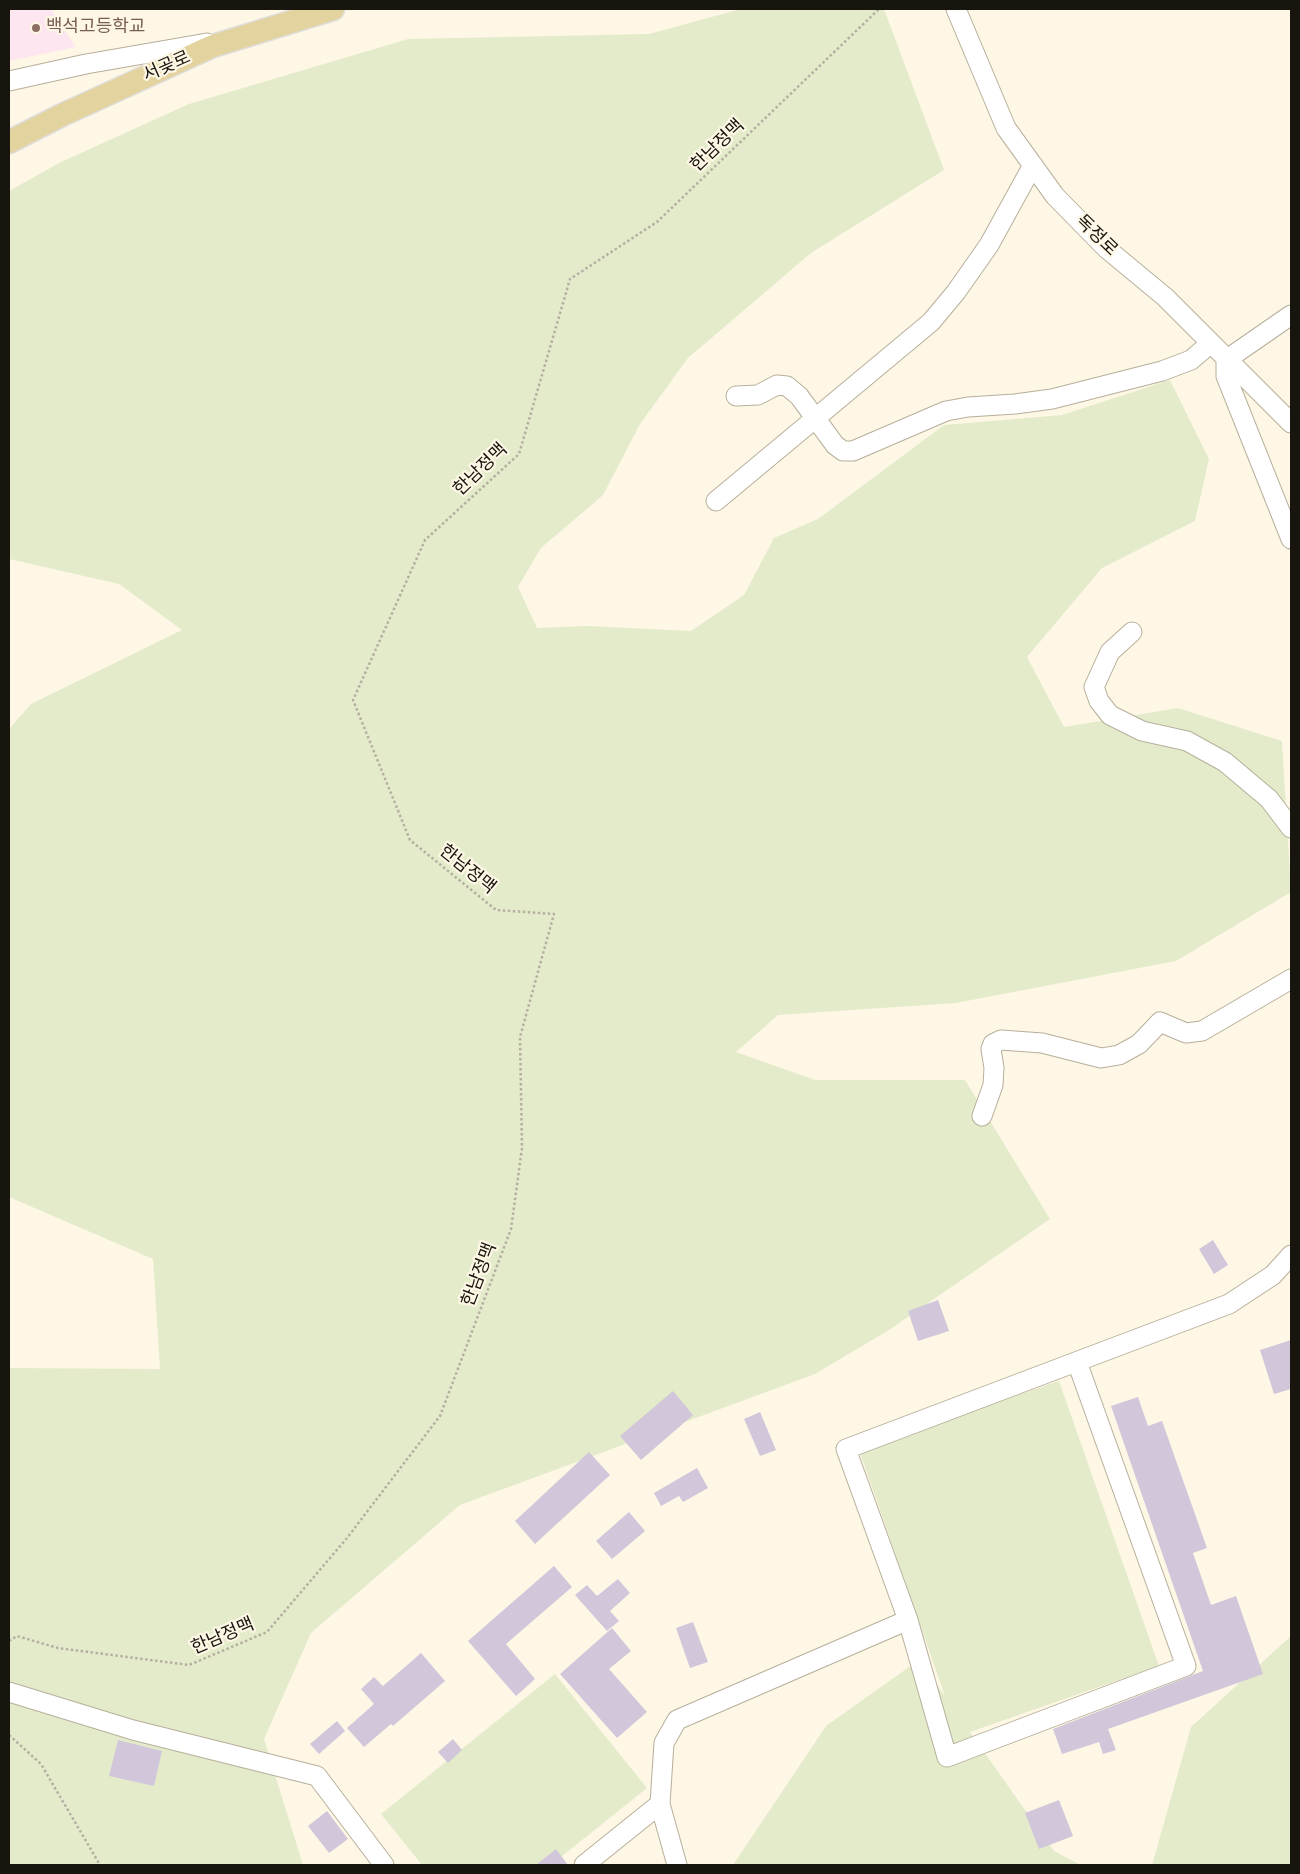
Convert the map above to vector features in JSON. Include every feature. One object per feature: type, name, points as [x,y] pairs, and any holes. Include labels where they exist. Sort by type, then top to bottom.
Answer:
[{"type":"main road","name":"서곶로","points":[[9,142],[62,114],[213,46],[333,9]]},
{"type":"street","name":"독정로","points":[[956,9],[1006,128],[1056,196],[1107,249],[1165,297],[1291,423]]},
{"type":"street","points":[[9,81],[86,64],[243,37]]},
{"type":"street","points":[[716,501],[902,346],[937,314],[956,292],[989,245],[1034,165]]},
{"type":"street","points":[[1291,315],[1226,360],[1226,376],[1291,539]]},
{"type":"street","points":[[736,396],[758,396],[777,385],[786,386],[799,396],[836,445],[843,451],[853,450],[946,411],[968,406],[1015,404],[1052,399],[1162,371],[1191,360],[1210,343]]},
{"type":"street","points":[[1132,632],[1110,652],[1094,688],[1099,701],[1110,715],[1142,731],[1187,741],[1225,762],[1269,799],[1291,828]]},
{"type":"street","points":[[982,1116],[993,1085],[994,1068],[991,1050],[993,1044],[1001,1040],[1042,1043],[1101,1058],[1119,1055],[1139,1044],[1160,1022],[1186,1033],[1202,1032],[1291,979]]},
{"type":"street","points":[[1077,1362],[1186,1666],[947,1757],[908,1620],[846,1450],[1077,1362],[1230,1304],[1273,1275],[1291,1255]]},
{"type":"street","points":[[677,1865],[660,1804],[664,1744],[677,1720],[908,1620]]},
{"type":"street","points":[[9,1692],[133,1730],[317,1776],[384,1865]]},
{"type":"street","points":[[584,1865],[660,1804]]},
{"type":"path","name":"한남정맥","points":[[9,1642],[17,1636],[58,1648],[189,1665],[267,1632],[347,1538],[440,1416],[511,1229],[522,1148],[520,1037],[554,914],[496,910],[410,840],[353,700],[425,540],[519,454],[570,279],[657,222],[879,9]]},
{"type":"path","points":[[9,1735],[41,1764],[100,1865]]},
{"type":"shaded area","name":"백석고등학교","points":[[9,9],[51,9],[76,47],[9,61]]},
{"type":"green space","points":[[741,9],[884,9],[944,170],[811,253],[688,358],[640,424],[603,495],[541,548],[518,587],[537,628],[587,626],[691,631],[744,595],[774,538],[818,519],[944,425],[1062,415],[1170,380],[1209,459],[1195,521],[1102,568],[1027,657],[1064,727],[1178,708],[1282,741],[1291,892],[1176,961],[956,1003],[778,1015],[736,1052],[815,1080],[965,1080],[1050,1219],[889,1330],[815,1374],[460,1505],[311,1633],[264,1739],[303,1865],[9,1865],[9,1368],[160,1369],[153,1259],[9,1197],[9,729],[31,704],[182,630],[119,584],[9,559],[9,191],[61,162],[189,104],[408,39],[649,34]]},
{"type":"green space","points":[[1059,1381],[1159,1666],[970,1732],[1054,1851],[1081,1865],[733,1865],[826,1726],[919,1660],[945,1696],[859,1450]]},
{"type":"green space","points":[[1291,1636],[1291,1865],[1152,1865],[1191,1727]]},
{"type":"green space","points":[[555,1674],[647,1788],[551,1865],[422,1865],[381,1814]]},
{"type":"building","points":[[1213,1240],[1228,1265],[1214,1274],[1199,1249]]},
{"type":"building","points":[[938,1300],[949,1331],[918,1341],[908,1311]]},
{"type":"building","points":[[1291,1340],[1291,1389],[1274,1394],[1260,1350]]},
{"type":"building","points":[[673,1391],[693,1415],[641,1460],[620,1436]]},
{"type":"building","points":[[1138,1397],[1148,1426],[1162,1421],[1207,1548],[1193,1553],[1211,1605],[1236,1596],[1263,1674],[1108,1729],[1116,1750],[1103,1754],[1099,1742],[1062,1754],[1053,1729],[1203,1671],[1111,1406]]},
{"type":"building","points":[[760,1412],[776,1450],[760,1456],[744,1419]]},
{"type":"building","points":[[589,1452],[610,1475],[535,1544],[515,1521]]},
{"type":"building","points":[[697,1468],[708,1488],[683,1502],[679,1496],[661,1506],[654,1493]]},
{"type":"building","points":[[629,1512],[645,1531],[612,1559],[596,1541]]},
{"type":"building","points":[[554,1566],[572,1587],[506,1644],[535,1679],[516,1696],[468,1641]]},
{"type":"building","points":[[618,1579],[630,1593],[610,1611],[619,1621],[607,1631],[575,1595],[587,1585],[597,1596]]},
{"type":"building","points":[[693,1622],[708,1662],[690,1668],[676,1628]]},
{"type":"building","points":[[612,1628],[631,1651],[609,1669],[647,1712],[617,1738],[560,1674]]},
{"type":"building","points":[[421,1653],[445,1681],[393,1726],[391,1724],[364,1747],[347,1728],[374,1704],[361,1689],[374,1677],[383,1686]]},
{"type":"building","points":[[337,1721],[345,1731],[319,1754],[310,1744]]},
{"type":"building","points":[[453,1739],[462,1750],[448,1763],[438,1752]]},
{"type":"building","points":[[118,1740],[162,1751],[154,1786],[109,1776]]},
{"type":"building","points":[[1059,1800],[1073,1836],[1039,1849],[1025,1813]]},
{"type":"building","points":[[327,1811],[348,1839],[329,1853],[308,1826]]},
{"type":"building","points":[[556,1849],[568,1865],[536,1865]]},
{"type":"place","name":"백석고등학교","points":[[36,28]]}]
